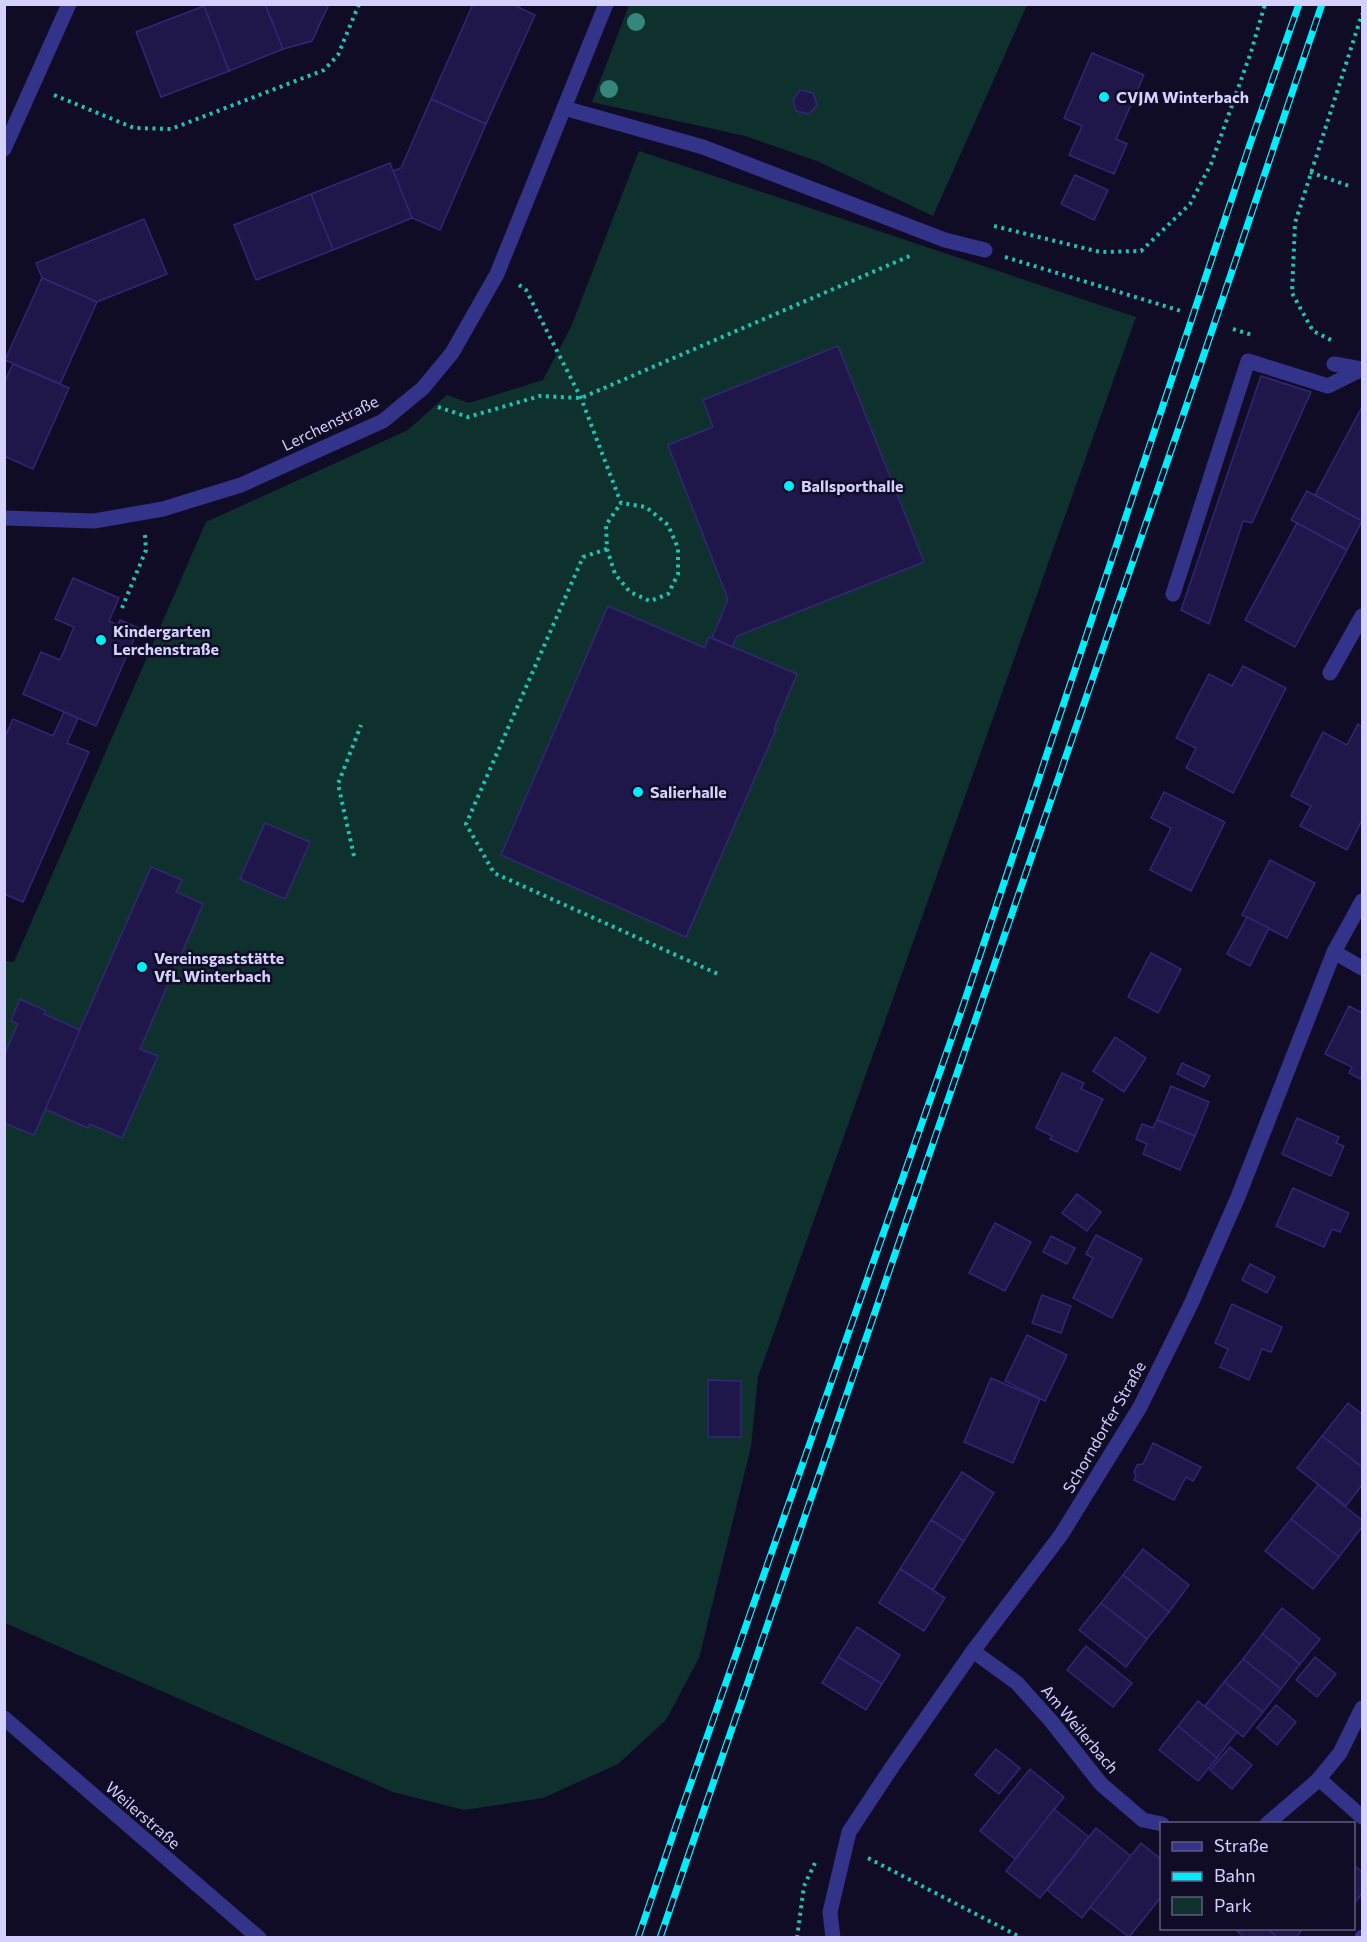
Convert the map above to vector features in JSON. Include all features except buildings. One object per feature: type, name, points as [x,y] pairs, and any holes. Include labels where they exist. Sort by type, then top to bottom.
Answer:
[{"type":"street","points":[[4,149],[69,4]]},
{"type":"street","name":"Lerchenstraße","points":[[4,518],[94,521],[144,513],[202,497],[252,480],[383,421],[423,388],[452,353],[497,274],[606,4]]},
{"type":"street","points":[[564,108],[703,147],[945,240],[985,250]]},
{"type":"street","points":[[1173,594],[1248,361],[1328,386],[1362,369]]},
{"type":"street","points":[[1334,364],[1362,369]]},
{"type":"street","points":[[1330,673],[1362,616]]},
{"type":"street","name":"Schorndorfer Straße","points":[[833,1938],[830,1912],[849,1832],[973,1651],[1061,1535],[1140,1407],[1191,1304],[1238,1197],[1334,952],[1362,901]]},
{"type":"street","points":[[1334,952],[1362,968]]},
{"type":"street","name":"Am Weilerbach","points":[[973,1651],[1017,1683],[1051,1721],[1101,1784],[1143,1820],[1160,1824]]},
{"type":"street","points":[[1268,1822],[1319,1779],[1340,1753],[1362,1708]]},
{"type":"street","name":"Weilerstraße","points":[[4,1718],[259,1938]]},
{"type":"street","points":[[1319,1779],[1362,1817]]},
{"type":"path","points":[[34,86],[134,128],[171,129],[324,70],[338,55],[359,4]]},
{"type":"path","points":[[986,224],[1100,252],[1141,251],[1190,204],[1211,164],[1251,52],[1265,4]]},
{"type":"path","points":[[1340,345],[1313,331],[1292,293],[1294,223],[1362,14]]},
{"type":"path","points":[[1311,172],[1349,186]]},
{"type":"path","points":[[423,388],[439,408],[468,417],[540,396],[581,398],[945,240]]},
{"type":"path","points":[[985,250],[1181,311]]},
{"type":"path","points":[[497,274],[526,290],[581,398],[621,503]]},
{"type":"path","points":[[621,503],[646,507],[668,525],[678,548],[678,574],[668,594],[650,601],[630,592],[615,574],[607,549],[606,525],[621,503]]},
{"type":"path","points":[[122,608],[146,550],[144,513]]},
{"type":"path","points":[[607,549],[583,557],[466,824],[494,873],[718,974]]},
{"type":"path","points":[[354,856],[338,784],[361,725]]},
{"type":"path","points":[[846,1847],[1022,1938]]},
{"type":"green space","points":[[629,5],[1027,5],[933,216],[817,161],[745,136],[592,102]]},
{"type":"green space","points":[[639,151],[1136,317],[758,1377],[751,1447],[699,1658],[666,1720],[618,1764],[543,1798],[464,1810],[393,1792],[5,1623],[4,961],[14,962],[206,522],[408,430],[447,395],[469,403],[543,380],[571,327]]},
{"type":"railway","points":[[638,1938],[964,1003],[1250,144],[1299,4]]},
{"type":"railway","points":[[660,1938],[1198,372],[1322,4]]},
{"type":"place","name":"CVJM Winterbach","points":[[1104,97]]},
{"type":"place","name":"Ballsporthalle","points":[[789,486]]},
{"type":"place","name":"Kindergarten Lerchenstraße","points":[[101,640]]},
{"type":"place","name":"Salierhalle","points":[[638,792]]},
{"type":"place","name":"Vereinsgaststätte VfL Winterbach","points":[[142,967]]}]
